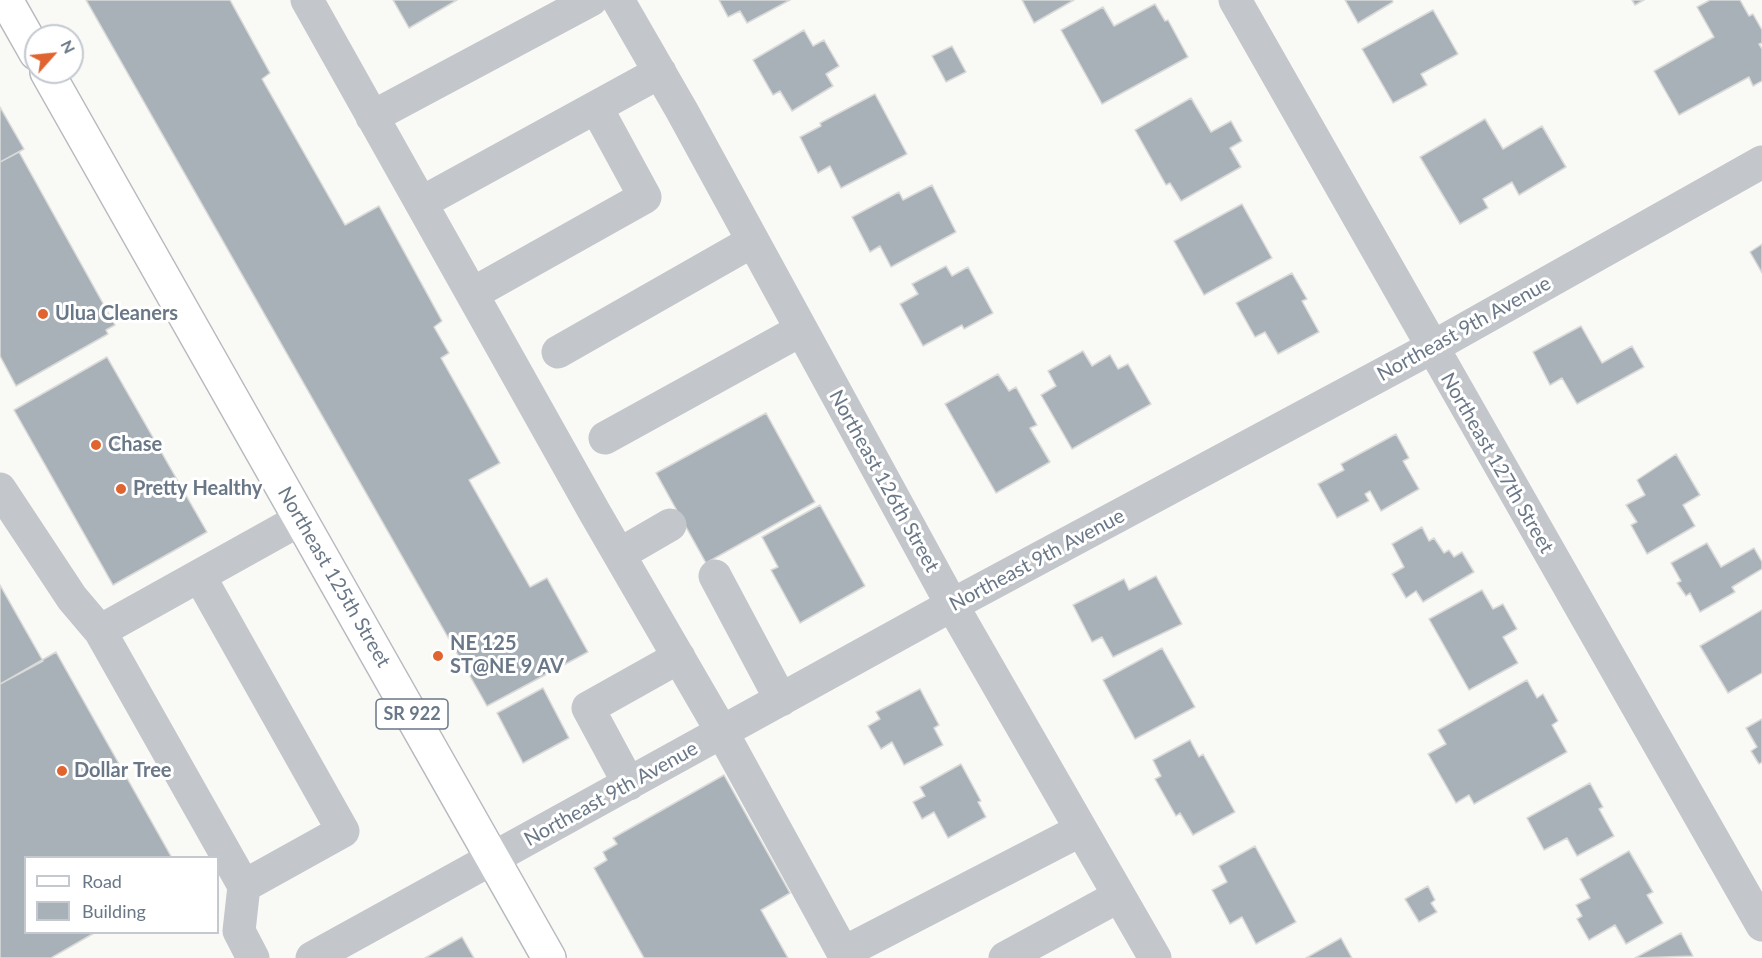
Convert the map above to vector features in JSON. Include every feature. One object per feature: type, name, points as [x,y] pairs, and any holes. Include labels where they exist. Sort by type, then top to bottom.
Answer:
[{"type":"main road","points":[[6,0],[24,32]]},
{"type":"main road","name":"Northeast 125th Street","points":[[54,84],[549,958]]},
{"type":"street","points":[[307,0],[722,732],[844,955],[1082,831]]},
{"type":"street","points":[[372,117],[591,0]]},
{"type":"street","name":"Northeast 126th Street","points":[[618,0],[660,72],[952,605],[1155,958]]},
{"type":"street","name":"Northeast 127th Street","points":[[1235,0],[1431,348],[1762,925]]},
{"type":"street","points":[[421,203],[660,72]]},
{"type":"street","points":[[472,294],[645,197],[596,107]]},
{"type":"street","name":"Northeast 9th Avenue","points":[[312,958],[952,605],[1431,348],[1762,162]]},
{"type":"street","points":[[558,352],[753,241]]},
{"type":"street","points":[[605,438],[801,330]]},
{"type":"street","points":[[0,489],[72,598],[100,631],[244,886],[239,931],[253,958]]},
{"type":"street","points":[[100,631],[301,519]]},
{"type":"street","points":[[620,554],[670,525]]},
{"type":"street","points":[[715,576],[781,700]]},
{"type":"street","points":[[200,577],[343,831],[244,886]]},
{"type":"street","points":[[629,784],[588,708],[679,657]]},
{"type":"street","points":[[1005,958],[1119,896]]},
{"type":"building","points":[[86,0],[230,0],[270,73],[262,79],[345,225],[379,206],[442,321],[434,327],[449,353],[441,358],[500,463],[469,480],[530,587],[547,578],[588,652],[487,706]]},
{"type":"building","points":[[393,0],[457,0],[409,28]]},
{"type":"building","points":[[719,0],[790,0],[747,23],[740,11],[728,17]]},
{"type":"building","points":[[1022,0],[1074,0],[1034,23]]},
{"type":"building","points":[[1345,0],[1392,0],[1393,2],[1358,23]]},
{"type":"building","points":[[1632,0],[1644,0],[1635,5]]},
{"type":"building","points":[[1710,0],[1740,0],[1749,16],[1753,14],[1762,30],[1762,43],[1759,44],[1762,49],[1762,81],[1753,86],[1749,77],[1679,115],[1654,71],[1714,37],[1697,7]]},
{"type":"building","points":[[1155,4],[1165,21],[1168,20],[1188,57],[1102,104],[1061,30],[1103,7],[1114,26]]},
{"type":"building","points":[[1433,10],[1458,54],[1421,74],[1427,85],[1393,103],[1362,49]]},
{"type":"building","points":[[804,30],[813,46],[824,40],[839,66],[826,74],[833,86],[792,111],[780,91],[773,95],[753,60]]},
{"type":"building","points":[[952,46],[966,72],[946,82],[932,56]]},
{"type":"building","points":[[875,94],[907,154],[841,188],[830,166],[818,173],[800,137],[821,126],[820,123]]},
{"type":"building","points":[[1191,98],[1211,132],[1231,121],[1242,141],[1230,148],[1241,167],[1181,201],[1170,183],[1166,185],[1135,130]]},
{"type":"building","points":[[0,107],[24,149],[0,162]]},
{"type":"building","points":[[1485,119],[1503,149],[1542,126],[1566,167],[1519,195],[1512,182],[1483,199],[1488,208],[1460,224],[1420,157]]},
{"type":"building","points":[[19,152],[115,325],[106,330],[108,334],[16,386],[0,356],[0,162]]},
{"type":"building","points":[[932,185],[956,232],[891,267],[880,246],[870,252],[852,217],[899,192],[903,200]]},
{"type":"building","points":[[1242,204],[1272,258],[1204,295],[1174,241]]},
{"type":"building","points":[[1762,244],[1762,273],[1750,252]]},
{"type":"building","points":[[946,266],[952,276],[968,267],[993,313],[964,329],[962,325],[923,346],[900,304],[918,294],[912,284]]},
{"type":"building","points":[[1292,273],[1307,299],[1302,301],[1319,332],[1278,354],[1265,332],[1255,337],[1236,303]]},
{"type":"building","points":[[1581,326],[1602,363],[1632,346],[1644,367],[1577,404],[1562,378],[1550,385],[1533,352]]},
{"type":"building","points":[[1083,351],[1092,366],[1110,355],[1118,369],[1128,364],[1151,404],[1072,449],[1041,395],[1056,386],[1048,371]]},
{"type":"building","points":[[107,357],[207,532],[113,585],[14,410]]},
{"type":"building","points":[[998,374],[1009,391],[1016,387],[1037,425],[1030,428],[1050,462],[996,493],[945,404]]},
{"type":"building","points":[[766,413],[815,502],[706,563],[656,473]]},
{"type":"building","points":[[1396,434],[1409,458],[1403,461],[1419,489],[1381,511],[1370,491],[1365,494],[1369,501],[1337,518],[1318,484],[1344,470],[1341,464]]},
{"type":"building","points":[[1676,454],[1700,495],[1683,505],[1695,526],[1647,554],[1631,525],[1637,522],[1626,505],[1645,495],[1637,480]]},
{"type":"building","points":[[820,505],[865,586],[800,623],[771,570],[778,567],[762,537]]},
{"type":"building","points":[[1422,527],[1429,541],[1434,538],[1444,553],[1449,550],[1454,557],[1462,552],[1474,572],[1423,602],[1416,591],[1406,598],[1392,574],[1404,567],[1392,544]]},
{"type":"building","points":[[1707,543],[1721,567],[1754,548],[1762,562],[1762,569],[1732,587],[1735,592],[1700,612],[1690,593],[1686,596],[1677,583],[1681,581],[1671,563]]},
{"type":"building","points":[[1156,576],[1182,624],[1113,657],[1102,637],[1092,642],[1073,605],[1124,579],[1129,590]]},
{"type":"building","points":[[0,585],[43,661],[0,684]]},
{"type":"building","points":[[1482,590],[1493,609],[1503,604],[1517,629],[1503,637],[1518,663],[1469,690],[1429,619]]},
{"type":"building","points":[[1762,610],[1762,673],[1728,693],[1700,646]]},
{"type":"building","points":[[1162,648],[1195,707],[1135,739],[1103,680]]},
{"type":"building","name":"Dollar Tree","points":[[56,652],[171,856],[24,856],[24,934],[93,934],[51,958],[0,958],[0,684]]},
{"type":"building","points":[[1527,680],[1537,698],[1543,694],[1558,721],[1552,725],[1567,752],[1474,804],[1469,795],[1456,803],[1428,754],[1446,744],[1438,730]]},
{"type":"building","points":[[543,688],[569,738],[523,763],[497,713]]},
{"type":"building","points":[[920,689],[939,725],[934,728],[943,745],[904,765],[892,742],[881,749],[868,726],[880,719],[876,712]]},
{"type":"building","points":[[1762,719],[1762,762],[1759,764],[1751,751],[1757,747],[1746,728]]},
{"type":"building","points":[[1190,740],[1199,757],[1203,754],[1235,812],[1193,835],[1180,813],[1176,816],[1155,779],[1161,776],[1153,760]]},
{"type":"building","points":[[961,764],[981,801],[978,802],[986,817],[948,838],[934,812],[922,819],[913,802],[925,796],[920,787]]},
{"type":"building","points":[[724,775],[790,893],[761,910],[788,958],[644,958],[594,868],[607,860],[603,852],[617,844],[613,838]]},
{"type":"building","points":[[1590,783],[1603,807],[1599,809],[1614,836],[1577,856],[1567,838],[1544,850],[1527,818]]},
{"type":"building","points":[[1255,846],[1296,922],[1256,944],[1242,917],[1230,924],[1212,890],[1227,882],[1219,866]]},
{"type":"building","points":[[1629,851],[1653,892],[1647,895],[1663,923],[1626,944],[1615,925],[1589,940],[1577,919],[1582,916],[1576,905],[1590,898],[1580,879]]},
{"type":"building","points":[[1428,886],[1435,900],[1431,903],[1437,912],[1419,922],[1405,899]]},
{"type":"building","points":[[1681,933],[1693,956],[1635,958]]},
{"type":"building","points":[[462,937],[474,958],[425,958]]},
{"type":"building","points":[[1341,938],[1352,958],[1306,958]]},
{"type":"place","name":"Ulua Cleaners","points":[[43,314]]},
{"type":"place","name":"Chase","points":[[96,445]]},
{"type":"place","name":"Pretty Healthy","points":[[121,489]]},
{"type":"place","name":"NE 125 ST@NE 9 AV","points":[[438,656]]},
{"type":"place","name":"Dollar Tree","points":[[62,771]]}]
